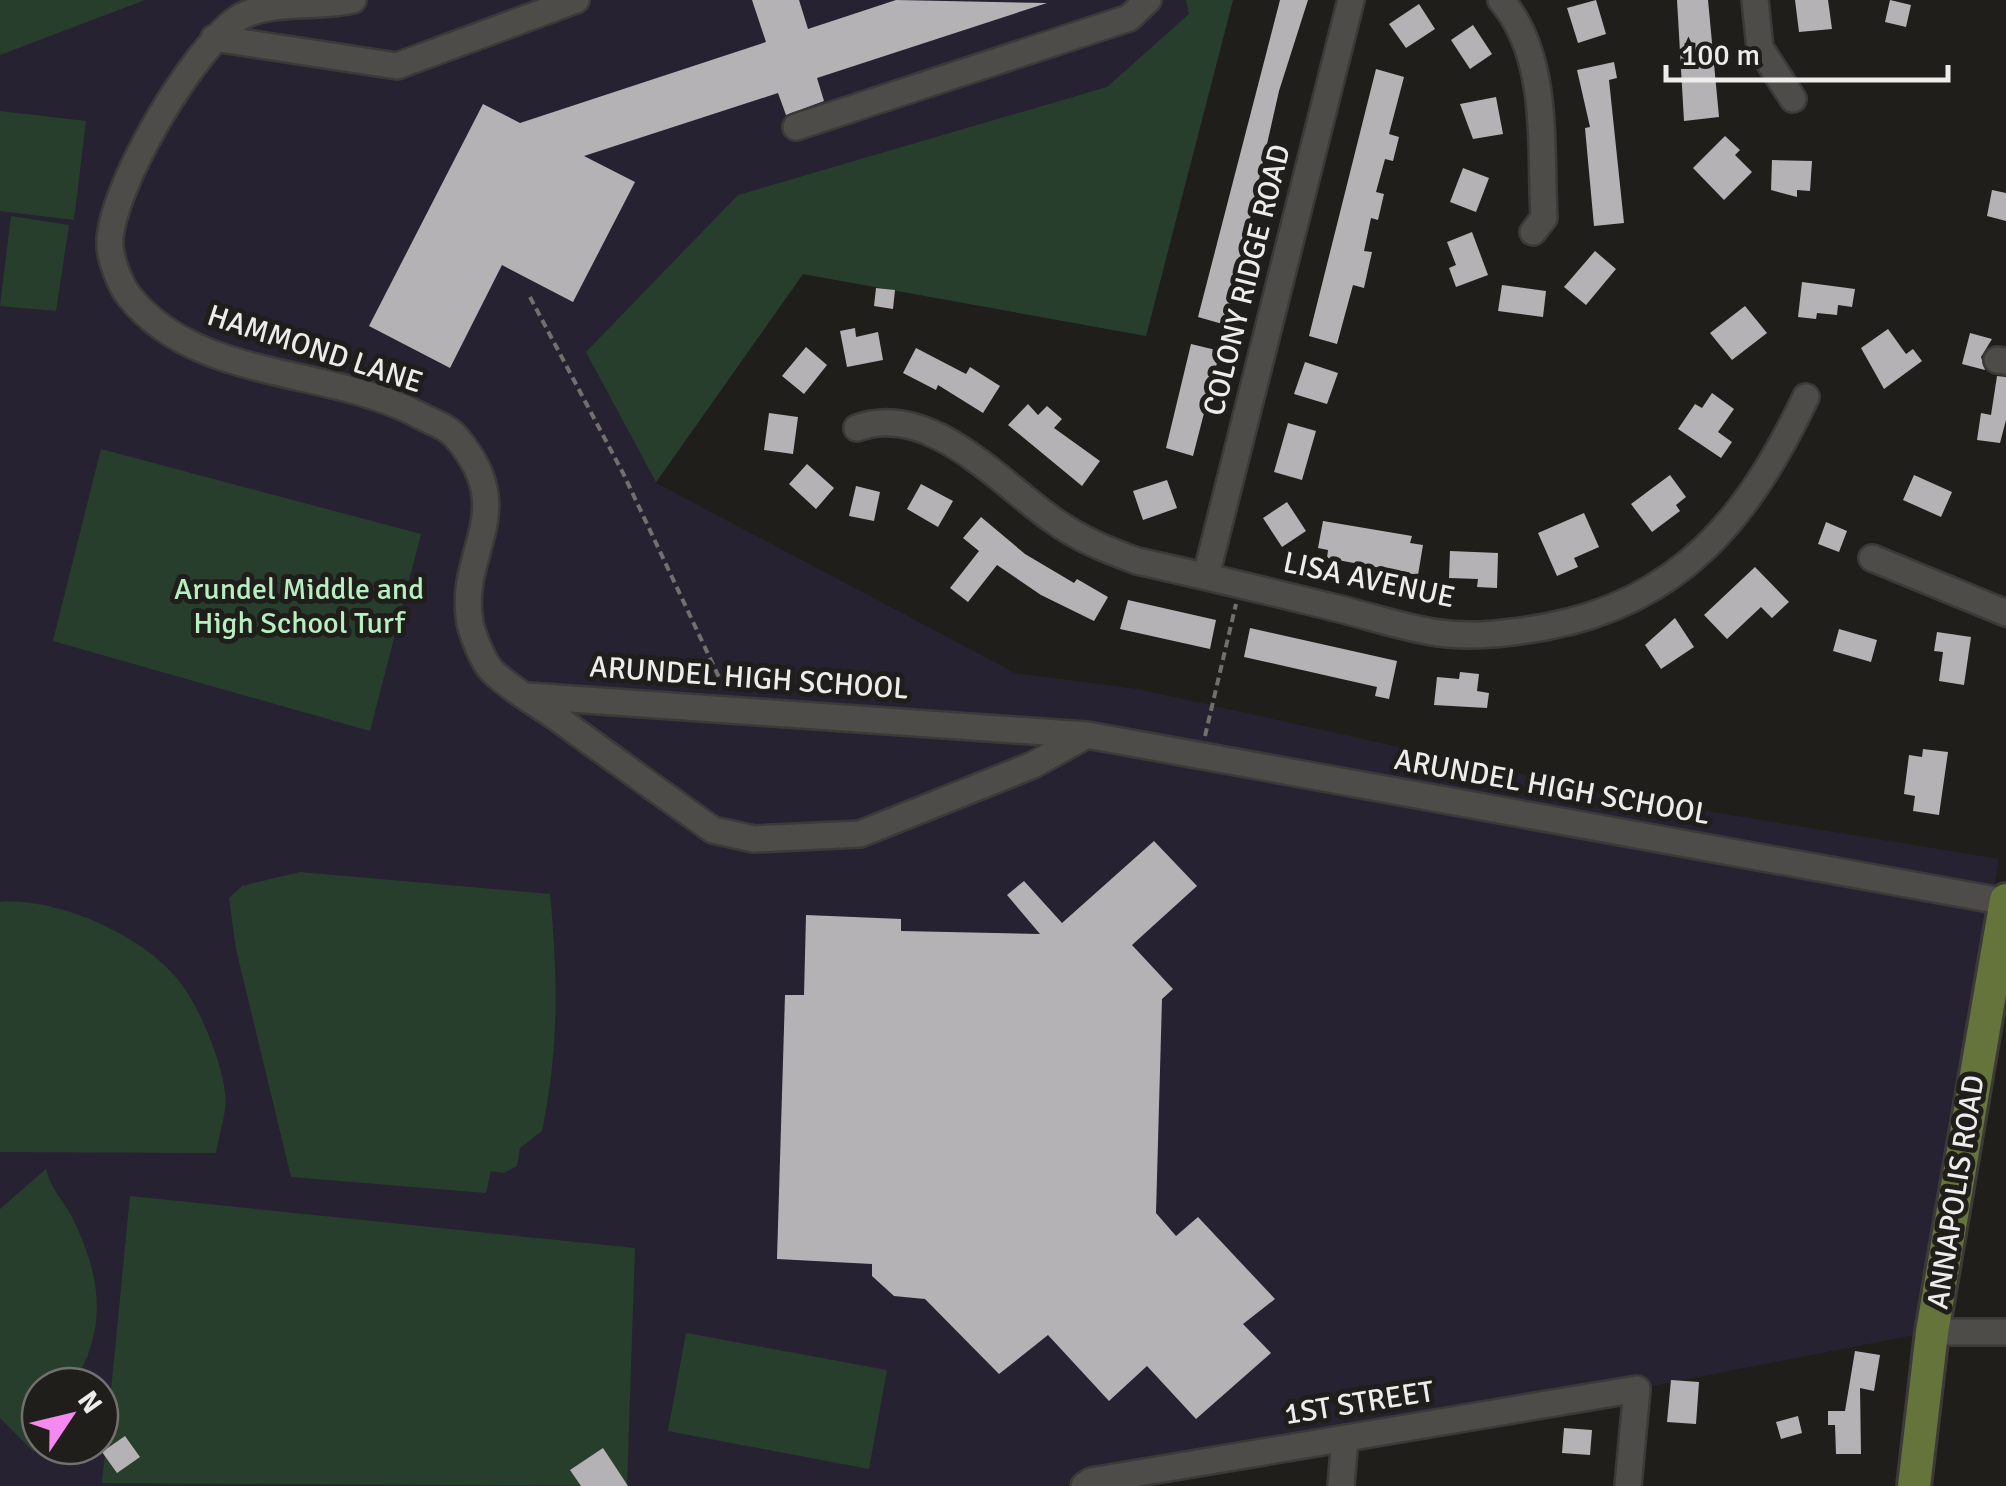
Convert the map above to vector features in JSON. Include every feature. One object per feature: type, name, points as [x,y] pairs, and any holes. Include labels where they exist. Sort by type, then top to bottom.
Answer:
[{"type":"main road","name":"ANNAPOLIS ROAD","points":[[1914,1486],[1932,1332],[1994,1033],[2006,901]]},
{"type":"street","name":"HAMMOND LANE","points":[[353,0],[278,4],[244,15],[214,38],[190,67],[114,211],[110,248],[125,292],[158,328],[216,355],[388,401],[453,433]]},
{"type":"street","points":[[214,38],[397,66],[576,0]]},
{"type":"street","points":[[796,127],[1129,18],[1148,0]]},
{"type":"street","name":"COLONY RIDGE ROAD","points":[[1206,576],[1351,0]]},
{"type":"street","points":[[1501,0],[1519,21],[1532,56],[1544,218],[1534,232]]},
{"type":"street","points":[[1755,0],[1760,48],[1793,99]]},
{"type":"street","name":"LISA AVENUE","points":[[858,428],[874,422],[922,430],[978,462],[1056,523],[1095,546],[1137,561],[1440,634],[1509,634],[1578,621],[1631,600],[1682,568],[1716,539],[1774,465],[1806,397]]},
{"type":"street","name":"ARUNDEL HIGH SCHOOL","points":[[453,433],[476,466],[487,501],[469,595],[470,625],[490,669],[713,830],[754,838],[860,834],[1033,765],[1087,735]]},
{"type":"street","points":[[1872,558],[2006,612]]},
{"type":"street","name":"ARUNDEL HIGH SCHOOL","points":[[526,696],[1087,735],[2006,901]]},
{"type":"street","points":[[1932,1332],[2006,1332]]},
{"type":"street","name":"1ST STREET","points":[[1087,1483],[1638,1390],[1628,1486]]},
{"type":"street","points":[[1341,1486],[1345,1438]]},
{"type":"path","points":[[530,296],[624,474],[733,708]]},
{"type":"path","points":[[1201,756],[1241,585]]},
{"type":"shaded area","points":[[0,0],[1233,0],[1146,336],[803,274],[656,483],[1015,673],[1137,689],[1639,800],[1999,859],[1914,1335],[1637,1389],[1063,1486],[0,1486]]},
{"type":"green space","points":[[0,0],[145,0],[0,55]]},
{"type":"green space","points":[[1186,0],[1233,0],[1146,336],[803,274],[656,482],[586,352],[738,195],[1107,87],[1189,14]]},
{"type":"green space","points":[[0,111],[86,121],[74,220],[0,211]]},
{"type":"green space","points":[[11,216],[69,225],[56,311],[0,306]]},
{"type":"green space","name":"Arundel Middle and High School Turf","points":[[101,449],[421,534],[370,731],[53,641]]},
{"type":"green space","points":[[300,872],[550,894],[555,1013],[552,1071],[542,1131],[520,1148],[517,1166],[504,1173],[491,1171],[486,1193],[291,1177],[236,949],[229,898],[242,886]]},
{"type":"green space","points":[[0,902],[23,902],[74,913],[125,936],[167,967],[203,1022],[223,1079],[225,1106],[216,1153],[0,1152]]},
{"type":"green space","points":[[46,1169],[82,1239],[97,1302],[92,1343],[83,1366],[20,1366],[20,1438],[0,1418],[0,1209]]},
{"type":"green space","points":[[130,1196],[635,1248],[627,1486],[102,1483],[104,1466],[120,1466],[120,1366],[113,1366]]},
{"type":"green space","points":[[686,1333],[887,1370],[869,1469],[668,1431]]},
{"type":"building","points":[[752,0],[799,0],[808,29],[896,0],[1047,3],[817,78],[824,101],[786,115],[778,93],[584,156],[635,182],[573,302],[502,265],[450,368],[369,326],[483,104],[520,123],[766,42]]},
{"type":"building","points":[[1280,0],[1308,0],[1279,91],[1226,325],[1198,317]]},
{"type":"building","points":[[1596,0],[1606,34],[1578,43],[1567,8]]},
{"type":"building","points":[[1677,0],[1708,0],[1719,117],[1684,121]]},
{"type":"building","points":[[1795,0],[1828,0],[1832,29],[1799,32]]},
{"type":"building","points":[[1890,0],[1911,5],[1906,27],[1885,22]]},
{"type":"building","points":[[1419,4],[1435,29],[1406,48],[1389,24]]},
{"type":"building","points":[[1473,25],[1492,54],[1470,69],[1451,40]]},
{"type":"building","points":[[1614,62],[1617,78],[1609,80],[1624,223],[1594,226],[1585,128],[1590,127],[1577,70]]},
{"type":"building","points":[[1376,69],[1404,77],[1389,134],[1399,137],[1393,161],[1385,159],[1376,192],[1384,194],[1378,220],[1371,218],[1364,251],[1372,252],[1364,288],[1353,285],[1337,344],[1309,336]]},
{"type":"building","points":[[1496,97],[1503,134],[1473,139],[1460,104]]},
{"type":"building","points":[[1725,136],[1740,150],[1735,155],[1752,172],[1724,200],[1693,168]]},
{"type":"building","points":[[1772,160],[1812,161],[1810,191],[1797,190],[1797,197],[1771,190]]},
{"type":"building","points":[[1463,168],[1489,178],[1476,212],[1450,202]]},
{"type":"building","points":[[1992,190],[2006,193],[2006,221],[1987,216]]},
{"type":"building","points":[[1472,232],[1488,275],[1456,287],[1449,268],[1456,265],[1447,242]]},
{"type":"building","points":[[1595,251],[1616,269],[1586,305],[1564,287]]},
{"type":"building","points":[[1802,282],[1855,289],[1852,307],[1838,305],[1837,315],[1817,313],[1816,319],[1798,317]]},
{"type":"building","points":[[1502,285],[1546,291],[1543,317],[1498,311]]},
{"type":"building","points":[[876,288],[895,290],[893,309],[874,306]]},
{"type":"building","points":[[1745,306],[1767,333],[1732,360],[1710,333]]},
{"type":"building","points":[[855,328],[856,337],[878,332],[883,360],[847,367],[840,331]]},
{"type":"building","points":[[1888,329],[1906,354],[1913,349],[1922,361],[1884,389],[1861,348]]},
{"type":"building","points":[[1970,333],[1992,339],[1981,357],[1985,370],[1962,364]]},
{"type":"building","points":[[1191,344],[1220,351],[1193,456],[1166,448]]},
{"type":"building","points":[[806,347],[827,365],[804,394],[782,376]]},
{"type":"building","points":[[916,348],[966,374],[970,367],[1000,386],[983,413],[938,385],[936,390],[903,373]]},
{"type":"building","points":[[1305,362],[1338,373],[1327,404],[1294,394]]},
{"type":"building","points":[[1997,376],[2006,377],[2006,420],[2000,443],[1977,440],[1981,413],[1991,415]]},
{"type":"building","points":[[1712,393],[1734,409],[1718,432],[1732,442],[1721,458],[1678,429],[1695,404],[1702,408]]},
{"type":"building","points":[[1028,404],[1038,415],[1047,406],[1062,419],[1054,428],[1100,461],[1082,486],[1008,425]]},
{"type":"building","points":[[769,413],[798,417],[793,454],[764,450]]},
{"type":"building","points":[[1288,423],[1316,431],[1302,480],[1274,472]]},
{"type":"building","points":[[807,464],[834,488],[816,509],[789,484]]},
{"type":"building","points":[[1670,475],[1686,497],[1676,505],[1680,511],[1652,532],[1631,504]]},
{"type":"building","points":[[1914,475],[1952,492],[1941,517],[1903,500]]},
{"type":"building","points":[[1167,480],[1177,508],[1143,520],[1133,491]]},
{"type":"building","points":[[921,484],[953,501],[938,527],[907,509]]},
{"type":"building","points":[[856,486],[880,492],[874,521],[849,516]]},
{"type":"building","points":[[1287,502],[1306,531],[1282,547],[1263,518]]},
{"type":"building","points":[[1584,513],[1599,547],[1574,558],[1578,567],[1557,576],[1538,533]]},
{"type":"building","points":[[981,517],[1025,554],[1074,583],[1077,579],[1108,597],[1094,621],[1041,595],[997,565],[968,602],[950,588],[979,551],[963,538]]},
{"type":"building","points":[[1323,521],[1412,536],[1410,543],[1423,545],[1418,575],[1327,558],[1328,550],[1318,548]]},
{"type":"building","points":[[1826,522],[1847,531],[1839,552],[1818,544]]},
{"type":"building","points":[[1450,551],[1498,553],[1497,588],[1477,587],[1478,579],[1449,578]]},
{"type":"building","points":[[1755,567],[1789,602],[1772,618],[1761,607],[1727,639],[1704,615]]},
{"type":"building","points":[[1128,600],[1216,620],[1210,649],[1120,629]]},
{"type":"building","points":[[1675,618],[1694,647],[1661,669],[1645,645]]},
{"type":"building","points":[[1250,628],[1397,661],[1389,699],[1375,696],[1377,687],[1244,657]]},
{"type":"building","points":[[1839,629],[1877,640],[1871,662],[1833,651]]},
{"type":"building","points":[[1937,632],[1971,637],[1964,685],[1939,681],[1943,652],[1934,651]]},
{"type":"building","points":[[1460,672],[1479,674],[1477,691],[1489,693],[1487,708],[1434,705],[1437,677],[1459,679]]},
{"type":"building","points":[[1923,749],[1948,752],[1939,815],[1913,811],[1915,796],[1904,794],[1909,755],[1922,757]]},
{"type":"building","points":[[1154,841],[1197,886],[1132,945],[1173,989],[1162,999],[1156,1213],[1176,1236],[1198,1217],[1275,1299],[1243,1324],[1271,1353],[1196,1419],[1147,1366],[1109,1401],[1048,1335],[999,1374],[925,1299],[894,1296],[872,1276],[872,1264],[777,1259],[785,995],[804,995],[806,915],[901,919],[901,931],[1040,934],[1007,895],[1024,881],[1062,923]]},
{"type":"building","points":[[1855,1351],[1880,1355],[1874,1391],[1860,1388],[1861,1454],[1836,1454],[1835,1425],[1828,1425],[1828,1411],[1845,1411]]},
{"type":"building","points":[[1671,1380],[1699,1382],[1696,1424],[1667,1422]]},
{"type":"building","points":[[1798,1416],[1802,1433],[1781,1439],[1776,1422]]},
{"type":"building","points":[[1564,1428],[1592,1430],[1590,1455],[1562,1453]]},
{"type":"building","points":[[125,1436],[140,1457],[117,1473],[112,1466],[120,1466],[120,1439]]},
{"type":"building","points":[[603,1448],[628,1486],[581,1486],[570,1470]]}]
